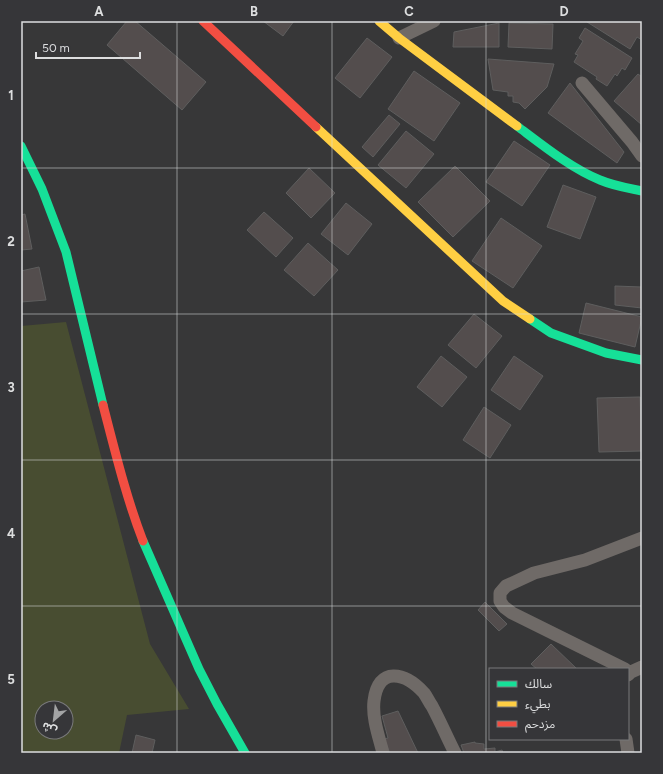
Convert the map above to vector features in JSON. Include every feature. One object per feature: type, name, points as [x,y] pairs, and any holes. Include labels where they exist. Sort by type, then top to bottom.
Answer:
[{"type":"street","points":[[203,21],[504,301],[551,333],[606,352],[642,360]]},
{"type":"street","points":[[379,21],[399,38],[541,144],[571,164],[599,180],[618,188],[642,191]]},
{"type":"street","points":[[399,38],[434,21]]},
{"type":"street","points":[[582,83],[642,156]]},
{"type":"street","points":[[21,146],[42,189],[66,252],[117,461],[132,513],[147,552],[199,669],[244,752]]},
{"type":"street","points":[[625,668],[512,613],[504,607],[500,601],[500,593],[506,586],[534,573],[585,560],[642,538]]},
{"type":"street","points":[[383,753],[375,716],[374,703],[376,693],[381,683],[386,678],[394,675],[403,676],[412,681],[425,694],[455,753]]},
{"type":"street","points":[[626,740],[628,753]]},
{"type":"green space","points":[[66,322],[150,644],[189,709],[127,715],[119,753],[21,753],[21,326]]},
{"type":"building","points":[[127,21],[135,21],[206,82],[182,110],[107,45]]},
{"type":"building","points":[[263,21],[294,21],[283,36]]},
{"type":"building","points":[[642,21],[642,40],[637,37],[630,49],[587,22]]},
{"type":"building","points":[[499,23],[499,47],[453,47],[454,32]]},
{"type":"building","points":[[509,23],[553,24],[552,49],[508,47]]},
{"type":"building","points":[[585,28],[632,58],[625,70],[622,68],[617,76],[615,74],[607,86],[596,79],[597,77],[574,62],[578,55],[575,54],[583,41],[579,38]]},
{"type":"building","points":[[367,38],[392,57],[360,98],[335,78]]},
{"type":"building","points":[[488,59],[554,64],[547,87],[525,109],[519,103],[513,102],[513,96],[508,96],[508,92],[493,90]]},
{"type":"building","points":[[414,71],[460,103],[434,141],[388,109]]},
{"type":"building","points":[[638,74],[642,77],[642,125],[614,101]]},
{"type":"building","points":[[570,83],[624,152],[617,163],[548,113]]},
{"type":"building","points":[[389,115],[400,124],[373,157],[362,147]]},
{"type":"building","points":[[406,131],[434,154],[406,188],[378,165]]},
{"type":"building","points":[[514,141],[550,165],[522,206],[486,182]]},
{"type":"building","points":[[455,166],[490,201],[453,237],[418,202]]},
{"type":"building","points":[[309,168],[335,193],[311,218],[286,193]]},
{"type":"building","points":[[563,185],[596,197],[580,239],[547,227]]},
{"type":"building","points":[[346,203],[372,224],[348,255],[321,234]]},
{"type":"building","points":[[264,212],[293,238],[276,257],[247,230]]},
{"type":"building","points":[[25,214],[32,249],[21,250],[21,215]]},
{"type":"building","points":[[501,218],[542,246],[513,288],[472,261]]},
{"type":"building","points":[[308,243],[338,270],[314,296],[284,270]]},
{"type":"building","points":[[39,267],[46,300],[21,302],[21,271]]},
{"type":"building","points":[[615,286],[642,287],[642,308],[615,305]]},
{"type":"building","points":[[586,303],[642,317],[635,347],[579,333]]},
{"type":"building","points":[[474,314],[502,336],[476,368],[448,345]]},
{"type":"building","points":[[441,356],[467,377],[442,407],[417,387]]},
{"type":"building","points":[[514,356],[543,376],[520,410],[491,390]]},
{"type":"building","points":[[640,397],[642,451],[599,452],[597,398]]},
{"type":"building","points":[[484,407],[511,425],[490,458],[463,440]]},
{"type":"building","points":[[485,602],[507,624],[499,631],[478,610]]},
{"type":"building","points":[[551,644],[576,668],[536,668],[531,664]]},
{"type":"building","points":[[398,711],[418,753],[390,753],[384,739],[388,738],[382,716]]},
{"type":"building","points":[[136,735],[155,740],[152,753],[132,753]]},
{"type":"building","points":[[475,742],[484,744],[484,749],[495,748],[495,752],[502,750],[503,753],[464,753],[461,745]]},
{"type":"traffic: fast","points":[[517,126],[557,156],[589,175],[610,184],[642,191]]},
{"type":"traffic: fast","points":[[21,146],[42,189],[66,252],[103,405]]},
{"type":"traffic: fast","points":[[530,319],[551,333],[606,353],[642,360]]},
{"type":"traffic: fast","points":[[143,541],[199,669],[245,753]]},
{"type":"traffic: slow","points":[[379,21],[399,38],[517,126]]},
{"type":"traffic: slow","points":[[316,127],[503,301],[530,319]]},
{"type":"traffic: jam","points":[[203,21],[316,127]]},
{"type":"traffic: jam","points":[[103,405],[116,457],[143,541]]}]
